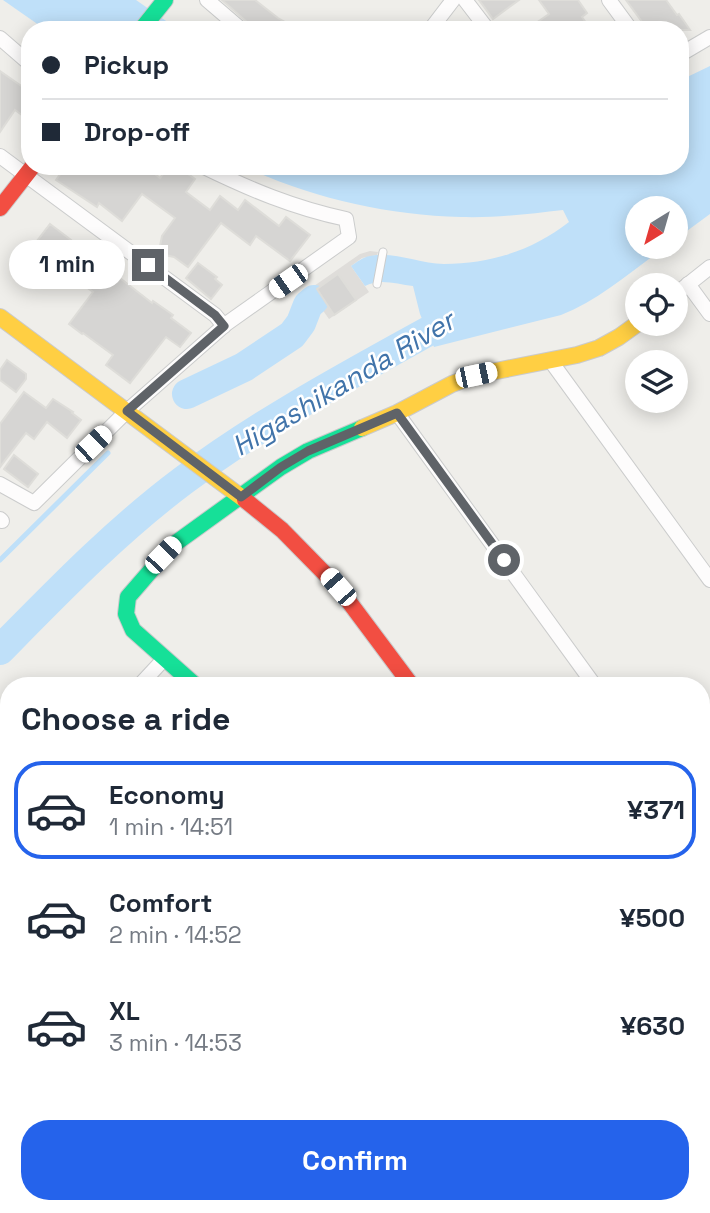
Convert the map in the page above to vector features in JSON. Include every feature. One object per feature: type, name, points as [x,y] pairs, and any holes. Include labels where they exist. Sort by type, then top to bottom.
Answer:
[{"type":"street","points":[[148,21],[165,0]]},
{"type":"street","points":[[207,0],[232,21]]},
{"type":"street","points":[[437,21],[453,0]]},
{"type":"street","points":[[465,0],[481,21]]},
{"type":"street","points":[[609,0],[624,21]]},
{"type":"street","points":[[689,49],[710,37]]},
{"type":"street","points":[[0,38],[21,56]]},
{"type":"street","points":[[0,156],[21,166]]},
{"type":"street","points":[[0,208],[26,175]]},
{"type":"street","points":[[36,175],[215,315],[224,326]]},
{"type":"street","points":[[0,484],[34,503],[127,411],[224,326],[349,237],[346,219],[276,200],[220,175]]},
{"type":"street","points":[[710,267],[688,284],[710,314]]},
{"type":"street","points":[[0,317],[282,530],[320,567],[354,607],[405,677]]},
{"type":"street","points":[[186,677],[127,623],[125,605],[128,597],[173,545],[236,493],[308,451],[397,413],[452,384],[476,375],[577,355],[599,348],[625,333]]},
{"type":"street","points":[[550,360],[710,580]]},
{"type":"street","points":[[397,413],[588,677]]},
{"type":"street","points":[[147,677],[165,658]]},
{"type":"lane","points":[[377,284],[383,253]]},
{"type":"shaded area","points":[[378,252],[377,255],[362,258],[351,266],[369,292],[329,319],[312,295],[307,298],[304,293],[360,254]]},
{"type":"water","points":[[3,0],[136,0],[166,21],[33,21]]},
{"type":"water","points":[[710,66],[710,214],[688,230],[688,196],[625,196],[625,259],[649,259],[630,273],[625,273],[625,277],[589,301],[561,315],[434,347],[420,314],[413,286],[382,282],[365,286],[351,266],[365,257],[379,255],[444,264],[511,254],[541,240],[569,222],[563,210],[474,217],[405,213],[322,196],[264,175],[689,175],[689,76]]},
{"type":"building","points":[[222,0],[255,0],[283,21],[246,21]]},
{"type":"building","points":[[479,0],[519,0],[493,19]]},
{"type":"building","points":[[539,0],[578,0],[587,13],[582,17],[585,21],[539,21],[549,14]]},
{"type":"building","points":[[626,0],[666,0],[684,21],[641,21]]},
{"type":"building","points":[[0,71],[21,86],[21,114],[15,110],[0,132]]},
{"type":"building","points":[[60,175],[156,175],[160,178],[162,175],[189,175],[195,179],[186,192],[210,210],[220,196],[238,210],[245,200],[279,226],[286,217],[310,235],[290,261],[256,236],[250,245],[221,223],[188,267],[174,257],[165,255],[160,246],[162,236],[175,218],[142,194],[122,221],[99,203],[97,207],[56,180]]},
{"type":"building","points":[[50,224],[71,240],[66,247],[88,262],[102,243],[117,255],[107,268],[152,303],[153,301],[173,315],[171,318],[191,333],[180,347],[166,337],[130,383],[106,365],[113,355],[69,324],[93,292],[54,263],[45,275],[24,258]]},
{"type":"building","points":[[198,263],[217,277],[215,279],[222,285],[211,299],[186,278]]},
{"type":"building","points":[[338,274],[356,300],[334,315],[317,289]]},
{"type":"building","points":[[7,360],[26,374],[26,379],[16,392],[0,380],[0,370]]},
{"type":"building","points":[[24,392],[46,408],[53,399],[81,420],[67,438],[47,422],[34,439],[26,433],[0,467],[0,424]]},
{"type":"building","points":[[14,455],[38,474],[28,487],[4,469]]},
{"type":"waterway","points":[[187,394],[244,367],[292,335],[301,323],[308,305],[314,300]]},
{"type":"waterway","name":"Higashikanda River","points":[[0,650],[112,540],[184,480],[285,412],[463,312]]},
{"type":"waterway","points":[[0,560],[108,453]]},
{"type":"traffic: fast","points":[[148,21],[165,0]]},
{"type":"traffic: fast","points":[[186,677],[133,630],[126,614],[128,597],[173,545],[281,467],[308,451],[362,428]]},
{"type":"traffic: slow","points":[[0,317],[245,500]]},
{"type":"traffic: slow","points":[[362,428],[476,375],[577,355],[599,348],[625,333]]},
{"type":"traffic: jam","points":[[0,208],[26,175]]},
{"type":"traffic: jam","points":[[245,500],[282,530],[338,587],[405,677]]},
{"type":"route","points":[[148,265],[215,315],[224,326],[127,411],[241,497],[308,451],[397,413],[504,560]]}]
